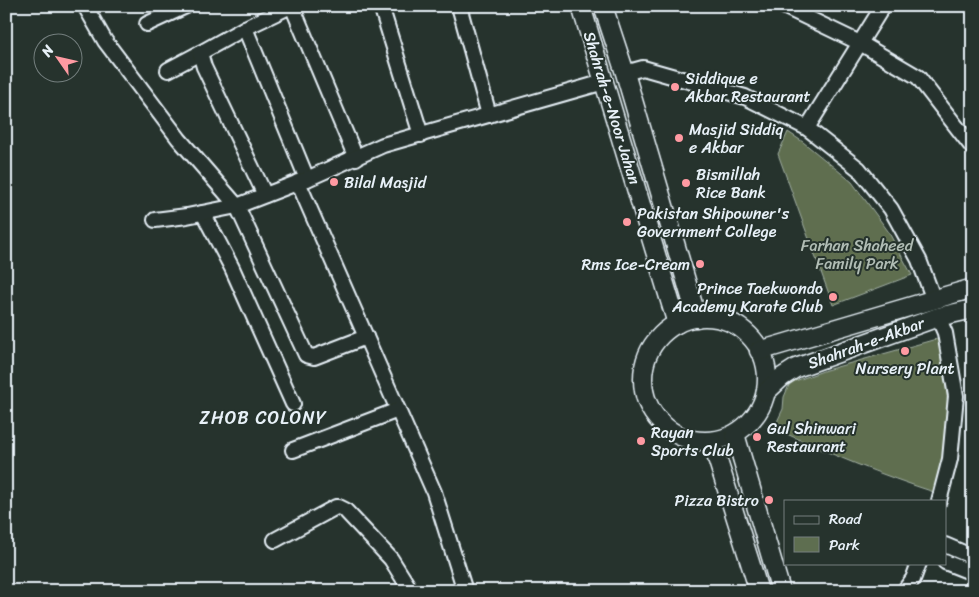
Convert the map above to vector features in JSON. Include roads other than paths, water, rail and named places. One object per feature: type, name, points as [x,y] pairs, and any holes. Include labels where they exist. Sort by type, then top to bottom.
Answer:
[{"type":"main road","name":"Shahrah-e-Noor Jahan","points":[[581,6],[677,324]]},
{"type":"main road","name":"Shahrah-e-Noor Jahan","points":[[603,6],[625,73],[697,318]]},
{"type":"main road","name":"Shahrah-e-Akbar","points":[[759,352],[973,288]]},
{"type":"main road","name":"Shahrah-e-Akbar","points":[[766,392],[782,377],[796,368],[938,317],[973,309]]},
{"type":"main road","points":[[711,317],[725,320],[748,334],[764,360],[767,376],[766,392],[758,411],[735,434],[712,442],[700,443],[690,441],[681,438],[667,429],[652,410],[645,395],[643,378],[646,362],[653,346],[664,333],[677,324],[697,318],[711,317]]},
{"type":"main road","points":[[735,434],[780,591]]},
{"type":"main road","points":[[712,442],[759,591]]},
{"type":"street","points":[[85,6],[111,49],[179,139],[237,206],[306,355],[314,357],[366,336]]},
{"type":"street","points":[[147,24],[186,6]]},
{"type":"street","points":[[168,70],[245,28],[292,6],[356,158]]},
{"type":"street","points":[[382,6],[421,135]]},
{"type":"street","points":[[459,6],[489,115]]},
{"type":"street","points":[[783,6],[860,43],[918,77],[973,148]]},
{"type":"street","points":[[807,128],[883,6]]},
{"type":"street","points":[[245,28],[303,181],[366,336],[434,492],[465,591]]},
{"type":"street","points":[[200,53],[204,67],[265,195]]},
{"type":"street","points":[[625,73],[643,68],[745,97],[807,128],[859,169],[891,209],[919,260],[934,300]]},
{"type":"street","points":[[155,220],[237,206],[303,181],[383,145],[604,82]]},
{"type":"street","points":[[203,213],[232,268],[293,404]]},
{"type":"street","points":[[938,317],[945,332],[956,396],[950,459],[939,500]]},
{"type":"street","points":[[293,450],[398,410]]},
{"type":"street","points":[[275,540],[339,507],[345,510],[390,559],[411,591]]},
{"type":"street","points":[[946,545],[973,557]]},
{"type":"street","points":[[946,562],[973,573]]},
{"type":"street","points":[[904,591],[914,579],[919,564]]},
{"type":"place","name":"Siddique e Akbar Restaurant","points":[[675,87]]},
{"type":"place","name":"Masjid Siddiq e Akbar","points":[[679,138]]},
{"type":"place","name":"Bilal Masjid","points":[[334,182]]},
{"type":"place","name":"Bismillah Rice Bank","points":[[686,183]]},
{"type":"place","name":"Pakistan Shipowner's Government College","points":[[627,222]]},
{"type":"place","name":"Rms Ice-Cream","points":[[700,264]]},
{"type":"place","name":"Prince Taekwondo Academy Karate Club","points":[[833,297]]},
{"type":"place","name":"Nursery Plant","points":[[905,351]]},
{"type":"place","name":"Gul Shinwari Restaurant","points":[[757,437]]},
{"type":"place","name":"Rayan Sports Club","points":[[641,441]]},
{"type":"place","name":"Pizza Bistro","points":[[769,500]]},
{"type":"district","name":"ZHOB COLONY","points":[[263,418]]},
{"type":"park label","name":"Farhan Shaheed Family Park","points":[[857,254]]}]
